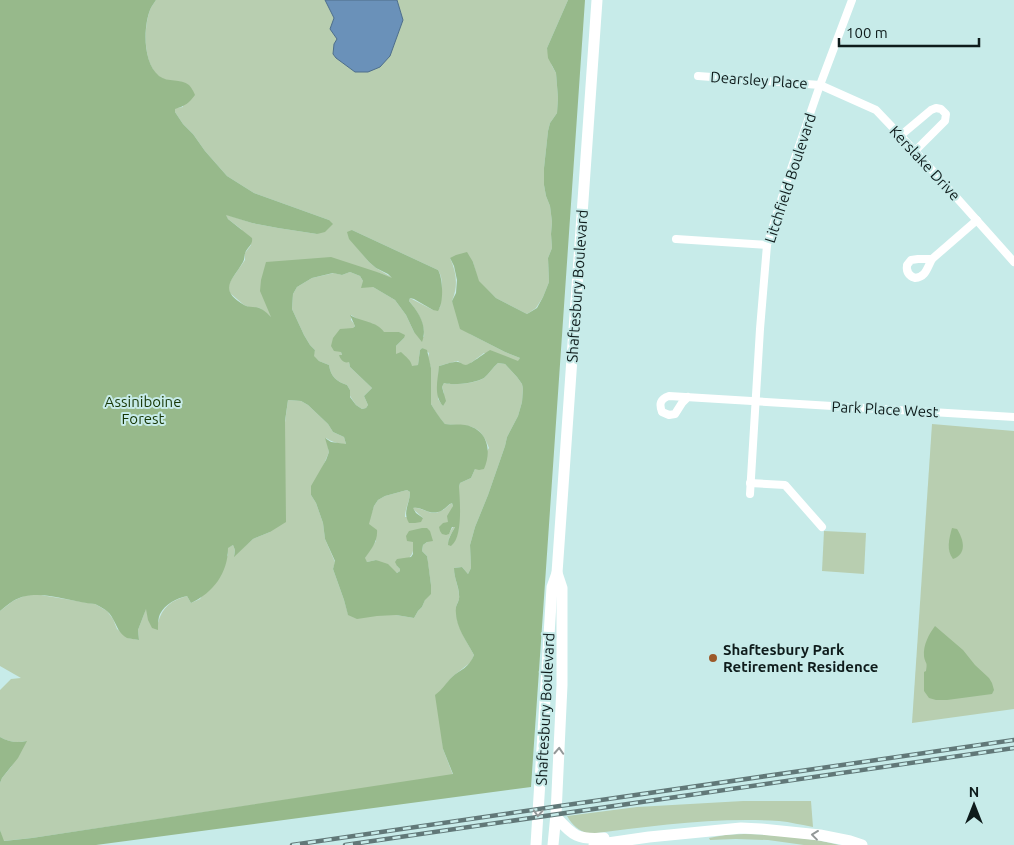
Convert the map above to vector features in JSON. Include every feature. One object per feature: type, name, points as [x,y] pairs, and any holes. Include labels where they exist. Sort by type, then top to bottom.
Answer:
[{"type":"street","name":"Shaftesbury Boulevard","points":[[536,845],[552,587],[557,573],[597,0]]},
{"type":"street","name":"Litchfield Boulevard","points":[[750,494],[760,329],[768,245],[789,175],[852,0]]},
{"type":"street","name":"Dearsley Place","points":[[698,76],[820,85]]},
{"type":"street","name":"Kerslake Drive","points":[[820,85],[876,110],[1014,262]]},
{"type":"street","points":[[900,136],[931,110],[941,109],[946,114],[946,121],[915,151]]},
{"type":"street","points":[[932,259],[977,220]]},
{"type":"street","points":[[676,239],[768,245]]},
{"type":"street","name":"Park Place West","points":[[688,397],[1014,417]]},
{"type":"street","points":[[750,483],[785,485],[822,527]]},
{"type":"street","name":"Shaftesbury Boulevard","points":[[553,845],[562,685],[562,588],[557,573]]},
{"type":"street","points":[[556,817],[572,834],[580,837],[591,839],[624,836],[649,837]]},
{"type":"street","points":[[594,845],[649,837],[741,828],[820,835],[862,845]]},
{"type":"green space","name":"Assiniboine Forest","points":[[0,0],[156,0],[150,10],[146,26],[147,54],[150,63],[159,76],[186,83],[194,92],[195,95],[189,102],[175,109],[183,124],[227,176],[254,193],[329,220],[333,224],[325,232],[317,234],[252,223],[226,215],[228,219],[252,238],[243,262],[232,279],[229,289],[231,294],[244,305],[261,309],[271,317],[260,291],[266,262],[331,257],[392,278],[369,262],[349,239],[347,232],[352,230],[438,270],[442,290],[438,311],[414,299],[410,298],[409,301],[422,320],[424,336],[422,342],[395,300],[373,287],[361,288],[363,281],[360,276],[350,272],[342,275],[333,273],[312,278],[297,287],[293,294],[292,309],[304,335],[315,350],[314,356],[319,361],[329,365],[331,373],[335,378],[347,385],[350,390],[350,397],[356,405],[362,409],[366,408],[368,405],[364,396],[372,388],[350,367],[349,362],[341,360],[339,355],[342,355],[341,352],[334,351],[331,346],[333,338],[340,329],[353,328],[355,326],[350,315],[381,328],[384,332],[399,332],[405,335],[396,346],[396,354],[401,352],[412,366],[418,365],[420,350],[422,348],[427,350],[431,368],[431,404],[436,412],[445,424],[473,427],[479,431],[486,442],[488,455],[484,469],[475,469],[471,478],[460,483],[459,528],[455,542],[451,546],[448,545],[449,540],[455,527],[452,527],[449,534],[446,535],[442,534],[439,527],[443,523],[448,522],[447,516],[453,506],[452,503],[434,513],[413,508],[423,518],[421,522],[415,523],[409,523],[406,515],[410,496],[410,492],[407,490],[385,496],[378,500],[374,506],[369,524],[377,530],[377,534],[374,545],[365,558],[367,562],[376,560],[388,564],[397,573],[400,569],[395,562],[397,559],[411,557],[413,554],[413,542],[407,541],[406,536],[409,531],[427,528],[430,531],[433,541],[423,545],[422,551],[427,556],[431,594],[414,618],[396,615],[357,619],[348,615],[333,569],[335,561],[325,539],[323,523],[316,503],[311,495],[311,486],[329,452],[325,438],[331,442],[346,444],[344,437],[333,432],[328,424],[308,405],[301,401],[288,400],[285,421],[286,522],[270,532],[253,539],[234,557],[235,550],[233,545],[228,548],[225,566],[218,581],[206,594],[191,603],[187,596],[168,604],[159,616],[158,630],[152,628],[146,609],[138,630],[139,640],[127,638],[120,632],[110,614],[101,607],[95,604],[53,596],[32,595],[22,597],[0,611]]},
{"type":"green space","points":[[156,0],[325,0],[334,18],[330,29],[337,39],[334,44],[333,54],[355,72],[390,56],[403,20],[397,0],[568,0],[547,48],[556,73],[558,98],[557,113],[550,123],[548,131],[544,168],[544,185],[552,222],[552,248],[548,258],[549,282],[536,308],[527,314],[496,298],[478,281],[473,262],[450,258],[456,280],[452,301],[470,334],[520,358],[519,362],[484,353],[468,365],[463,365],[458,361],[439,366],[438,399],[443,406],[444,393],[442,387],[444,383],[458,384],[481,380],[498,363],[505,364],[517,377],[523,389],[518,416],[507,437],[488,495],[475,527],[470,545],[471,568],[468,574],[462,567],[454,568],[459,597],[456,607],[457,620],[474,655],[471,662],[452,677],[441,691],[443,749],[453,775],[3,841],[0,830],[0,783],[26,741],[12,742],[0,737],[0,690],[11,679],[21,678],[0,666],[0,611],[13,601],[35,594],[95,604],[107,611],[117,629],[128,638],[139,640],[138,630],[146,607],[158,623],[165,608],[172,602],[187,596],[191,603],[200,599],[228,555],[227,548],[233,545],[235,550],[234,556],[253,539],[270,532],[288,400],[301,401],[308,405],[328,424],[333,432],[344,437],[346,444],[336,443],[326,438],[329,452],[311,495],[323,523],[325,539],[335,562],[333,569],[348,614],[396,615],[414,618],[422,607],[431,585],[427,556],[422,551],[423,545],[427,542],[413,542],[412,554],[397,566],[400,571],[397,573],[376,560],[367,562],[364,559],[376,541],[368,524],[374,506],[378,500],[385,496],[407,490],[410,492],[410,495],[405,517],[423,518],[412,508],[437,513],[452,503],[449,533],[455,527],[449,538],[448,545],[458,532],[460,483],[471,478],[489,448],[477,429],[445,424],[438,416],[431,404],[429,353],[422,348],[418,365],[412,367],[396,355],[396,346],[404,338],[399,332],[383,332],[373,324],[359,320],[351,315],[351,320],[355,325],[341,352],[342,355],[339,355],[349,362],[350,367],[372,388],[364,396],[368,405],[362,409],[356,405],[350,396],[350,390],[347,385],[333,376],[329,365],[313,356],[315,350],[304,335],[292,309],[293,294],[297,287],[312,278],[334,273],[342,275],[350,272],[360,276],[363,281],[395,300],[406,315],[414,332],[424,337],[420,318],[409,301],[410,298],[433,310],[440,308],[442,284],[438,270],[352,230],[355,245],[369,262],[393,278],[380,273],[266,262],[272,318],[260,308],[244,305],[230,293],[228,287],[231,280],[245,260],[245,253],[251,245],[241,229],[228,219],[225,214],[252,223],[317,234],[329,220],[254,193],[227,176],[183,124],[175,112],[175,108],[183,107],[181,82],[161,78],[155,72],[146,47],[146,27],[150,10]]},
{"type":"green space","points":[[568,0],[585,0],[531,787],[96,845],[0,845],[0,830],[4,841],[32,838],[453,774],[443,749],[435,695],[452,677],[467,666],[474,655],[461,632],[457,620],[456,607],[459,597],[454,568],[462,567],[468,574],[471,568],[470,545],[475,527],[488,495],[507,437],[518,416],[523,389],[517,377],[505,364],[498,363],[480,380],[458,384],[444,383],[442,387],[446,401],[443,406],[440,402],[437,392],[439,366],[451,362],[465,365],[490,350],[518,361],[520,358],[460,329],[452,301],[456,293],[457,280],[450,258],[467,252],[473,262],[479,281],[496,298],[527,314],[537,308],[543,297],[549,282],[548,258],[552,248],[552,222],[544,185],[544,168],[548,131],[550,123],[557,113],[558,98],[556,73],[548,58],[547,48]]},
{"type":"green space","points":[[932,424],[1014,431],[1014,709],[912,723]]},
{"type":"green space","points":[[952,528],[957,529],[963,542],[961,554],[953,559],[949,548]]},
{"type":"green space","points":[[824,531],[866,533],[864,574],[822,571]]},
{"type":"green space","points":[[935,626],[963,650],[989,678],[994,690],[992,694],[947,700],[929,698],[924,691],[924,672],[927,666],[924,659],[924,648]]},
{"type":"green space","points":[[0,737],[13,742],[27,741],[18,758],[0,783]]},
{"type":"green space","points":[[743,801],[811,801],[813,827],[779,821],[731,820],[684,823],[589,834],[576,827],[567,816],[637,807]]},
{"type":"green space","points":[[744,834],[791,837],[839,845],[804,845],[768,840],[710,840],[709,838]]},
{"type":"water","points":[[325,0],[397,0],[403,20],[390,56],[380,67],[368,72],[355,72],[336,58],[333,54],[334,44],[337,39],[330,29],[334,18]]},
{"type":"railway","points":[[292,845],[1014,740]]},
{"type":"railway","points":[[345,845],[1014,748]]},
{"type":"place","name":"Shaftesbury Park Retirement Residence","points":[[713,658]]}]
